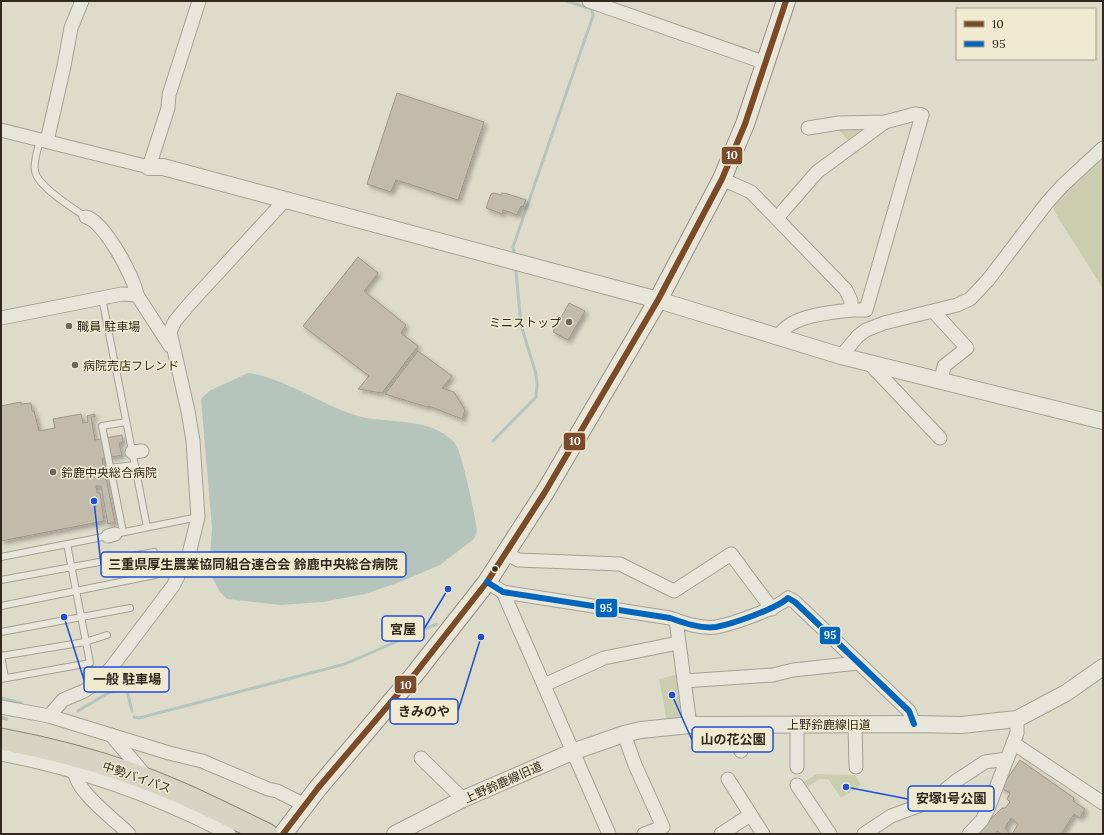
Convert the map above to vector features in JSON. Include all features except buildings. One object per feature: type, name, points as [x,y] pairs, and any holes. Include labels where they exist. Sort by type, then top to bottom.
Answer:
[{"type":"highway","name":"中勢バイパス","points":[[1,739],[71,755],[150,781],[176,791],[267,834]]},
{"type":"main road","points":[[283,834],[305,805],[414,675],[487,582],[545,492],[658,300],[722,179],[745,124],[786,1]]},
{"type":"street","points":[[43,141],[64,66],[71,28],[82,1]]},
{"type":"street","points":[[149,167],[168,108],[169,95],[199,1]]},
{"type":"street","points":[[589,1],[766,63]]},
{"type":"street","points":[[778,338],[781,331],[787,326],[812,316],[851,310],[866,310],[922,115],[915,114],[885,122],[839,123],[808,128]]},
{"type":"street","points":[[777,218],[817,172],[885,122]]},
{"type":"street","points":[[1,130],[149,167],[163,167],[286,199],[658,300],[778,338],[870,364],[1103,421]]},
{"type":"street","points":[[841,356],[858,336],[866,330],[884,323],[934,312],[957,305],[970,299],[988,280],[1046,204],[1062,186],[1103,148]]},
{"type":"street","points":[[722,179],[751,192],[777,218],[846,290],[851,301],[851,310]]},
{"type":"street","points":[[49,716],[63,700],[84,691],[103,677],[173,586],[189,554],[198,517],[193,441],[188,411],[170,332],[175,321],[286,199]]},
{"type":"street","points":[[86,217],[99,227],[116,247],[136,286],[137,295],[174,353]]},
{"type":"street","points":[[1,318],[122,294],[137,295]]},
{"type":"street","points":[[934,312],[967,348],[944,366],[941,381]]},
{"type":"street","points":[[870,364],[940,438]]},
{"type":"street","points":[[506,553],[518,560],[620,564],[674,590],[730,554],[772,609]]},
{"type":"street","points":[[487,582],[503,592],[676,620],[694,626],[715,627],[772,609],[788,598],[795,602],[909,711],[914,724]]},
{"type":"street","points":[[503,592],[609,834]]},
{"type":"street","points":[[676,620],[690,725]]},
{"type":"street","points":[[544,685],[604,658],[678,643]]},
{"type":"street","points":[[684,681],[773,675],[793,670],[858,663]]},
{"type":"street","name":"上野鈴鹿線旧道","points":[[394,834],[463,799],[572,752],[624,734],[648,729],[690,725],[960,725],[1017,719],[1066,693],[1103,668]]},
{"type":"street","points":[[2,710],[49,716],[202,761],[268,789],[277,791],[305,805]]},
{"type":"street","points":[[969,834],[982,820],[988,808],[1018,733],[1017,719]]},
{"type":"street","points":[[796,724],[797,767]]},
{"type":"street","points":[[855,724],[856,767]]},
{"type":"street","points":[[735,726],[736,742],[741,751]]},
{"type":"street","points":[[624,734],[635,765],[663,827],[644,834]]},
{"type":"street","points":[[112,735],[150,781]]},
{"type":"street","points":[[1013,743],[1103,802]]},
{"type":"street","points":[[1,754],[75,773],[158,801],[229,834]]},
{"type":"street","points":[[421,758],[463,799]]},
{"type":"street","points":[[864,834],[891,816],[932,801],[956,781],[985,762],[1007,759]]},
{"type":"street","points":[[75,773],[76,781],[83,790],[129,834]]},
{"type":"street","points":[[728,779],[763,834]]},
{"type":"street","points":[[797,785],[830,834]]},
{"type":"street","points":[[722,834],[750,814]]},
{"type":"lane","points":[[43,141],[34,167],[38,179],[64,202],[86,217]]},
{"type":"lane","points":[[102,298],[126,422],[136,456],[147,527]]},
{"type":"lane","points":[[115,534],[109,468],[102,426],[126,422]]},
{"type":"lane","points":[[109,468],[136,456]]},
{"type":"lane","points":[[1,558],[198,517]]},
{"type":"lane","points":[[67,544],[80,617],[85,642],[90,663],[3,679],[1,656],[85,642],[107,635]]},
{"type":"lane","points":[[1,580],[154,552]]},
{"type":"lane","points":[[1,606],[155,575]]},
{"type":"lane","points":[[1,632],[130,608]]},
{"type":"green space","points":[[865,124],[868,129],[850,142],[836,127]]},
{"type":"green space","points":[[1103,154],[1103,289],[1054,211],[1054,199]]},
{"type":"green space","points":[[679,674],[684,710],[678,721],[667,722],[659,679]]},
{"type":"green space","points":[[817,774],[855,775],[861,785],[841,798],[828,779],[820,779],[805,788],[802,783]]},
{"type":"shaded area","points":[[248,373],[291,386],[333,407],[362,417],[422,425],[444,434],[454,442],[461,457],[477,530],[474,539],[440,565],[400,582],[365,594],[323,602],[280,605],[227,599],[220,592],[209,571],[212,528],[201,399],[209,391]]},
{"type":"waterway","points":[[567,1],[588,8]]},
{"type":"waterway","points":[[514,252],[513,247],[593,16],[592,10],[588,7]]},
{"type":"waterway","points":[[493,441],[536,397],[536,374],[521,325],[516,272]]},
{"type":"waterway","points":[[417,632],[437,624]]},
{"type":"waterway","points":[[134,717],[139,718],[345,664],[409,636]]},
{"type":"waterway","points":[[78,711],[108,693],[126,687],[132,711]]},
{"type":"waterway","points":[[1,698],[21,703]]},
{"type":"transit line","name":"10","points":[[283,834],[318,788],[414,675],[487,582],[545,492],[658,300],[722,179],[745,124],[786,1]]},
{"type":"transit line","name":"95","points":[[487,582],[503,592],[670,618],[687,624],[704,627],[716,627],[732,623],[774,607],[788,598],[795,602],[909,711],[914,724]]},
{"type":"place","name":"ミニストップ","points":[[569,322]]},
{"type":"place","name":"職員 駐車場","points":[[69,326]]},
{"type":"place","name":"病院売店フレンド","points":[[75,365]]},
{"type":"place","name":"鈴鹿中央総合病院","points":[[53,472]]},
{"type":"place","name":"三重県厚生農業協同組合連合会 鈴鹿中央総合病院","points":[[94,501]]},
{"type":"place","name":"宮屋","points":[[448,589]]},
{"type":"place","name":"一般 駐車場","points":[[64,617]]},
{"type":"place","name":"きみのや","points":[[481,637]]},
{"type":"place","name":"山の花公園","points":[[672,695]]},
{"type":"place","name":"安塚1号公園","points":[[846,787]]}]
